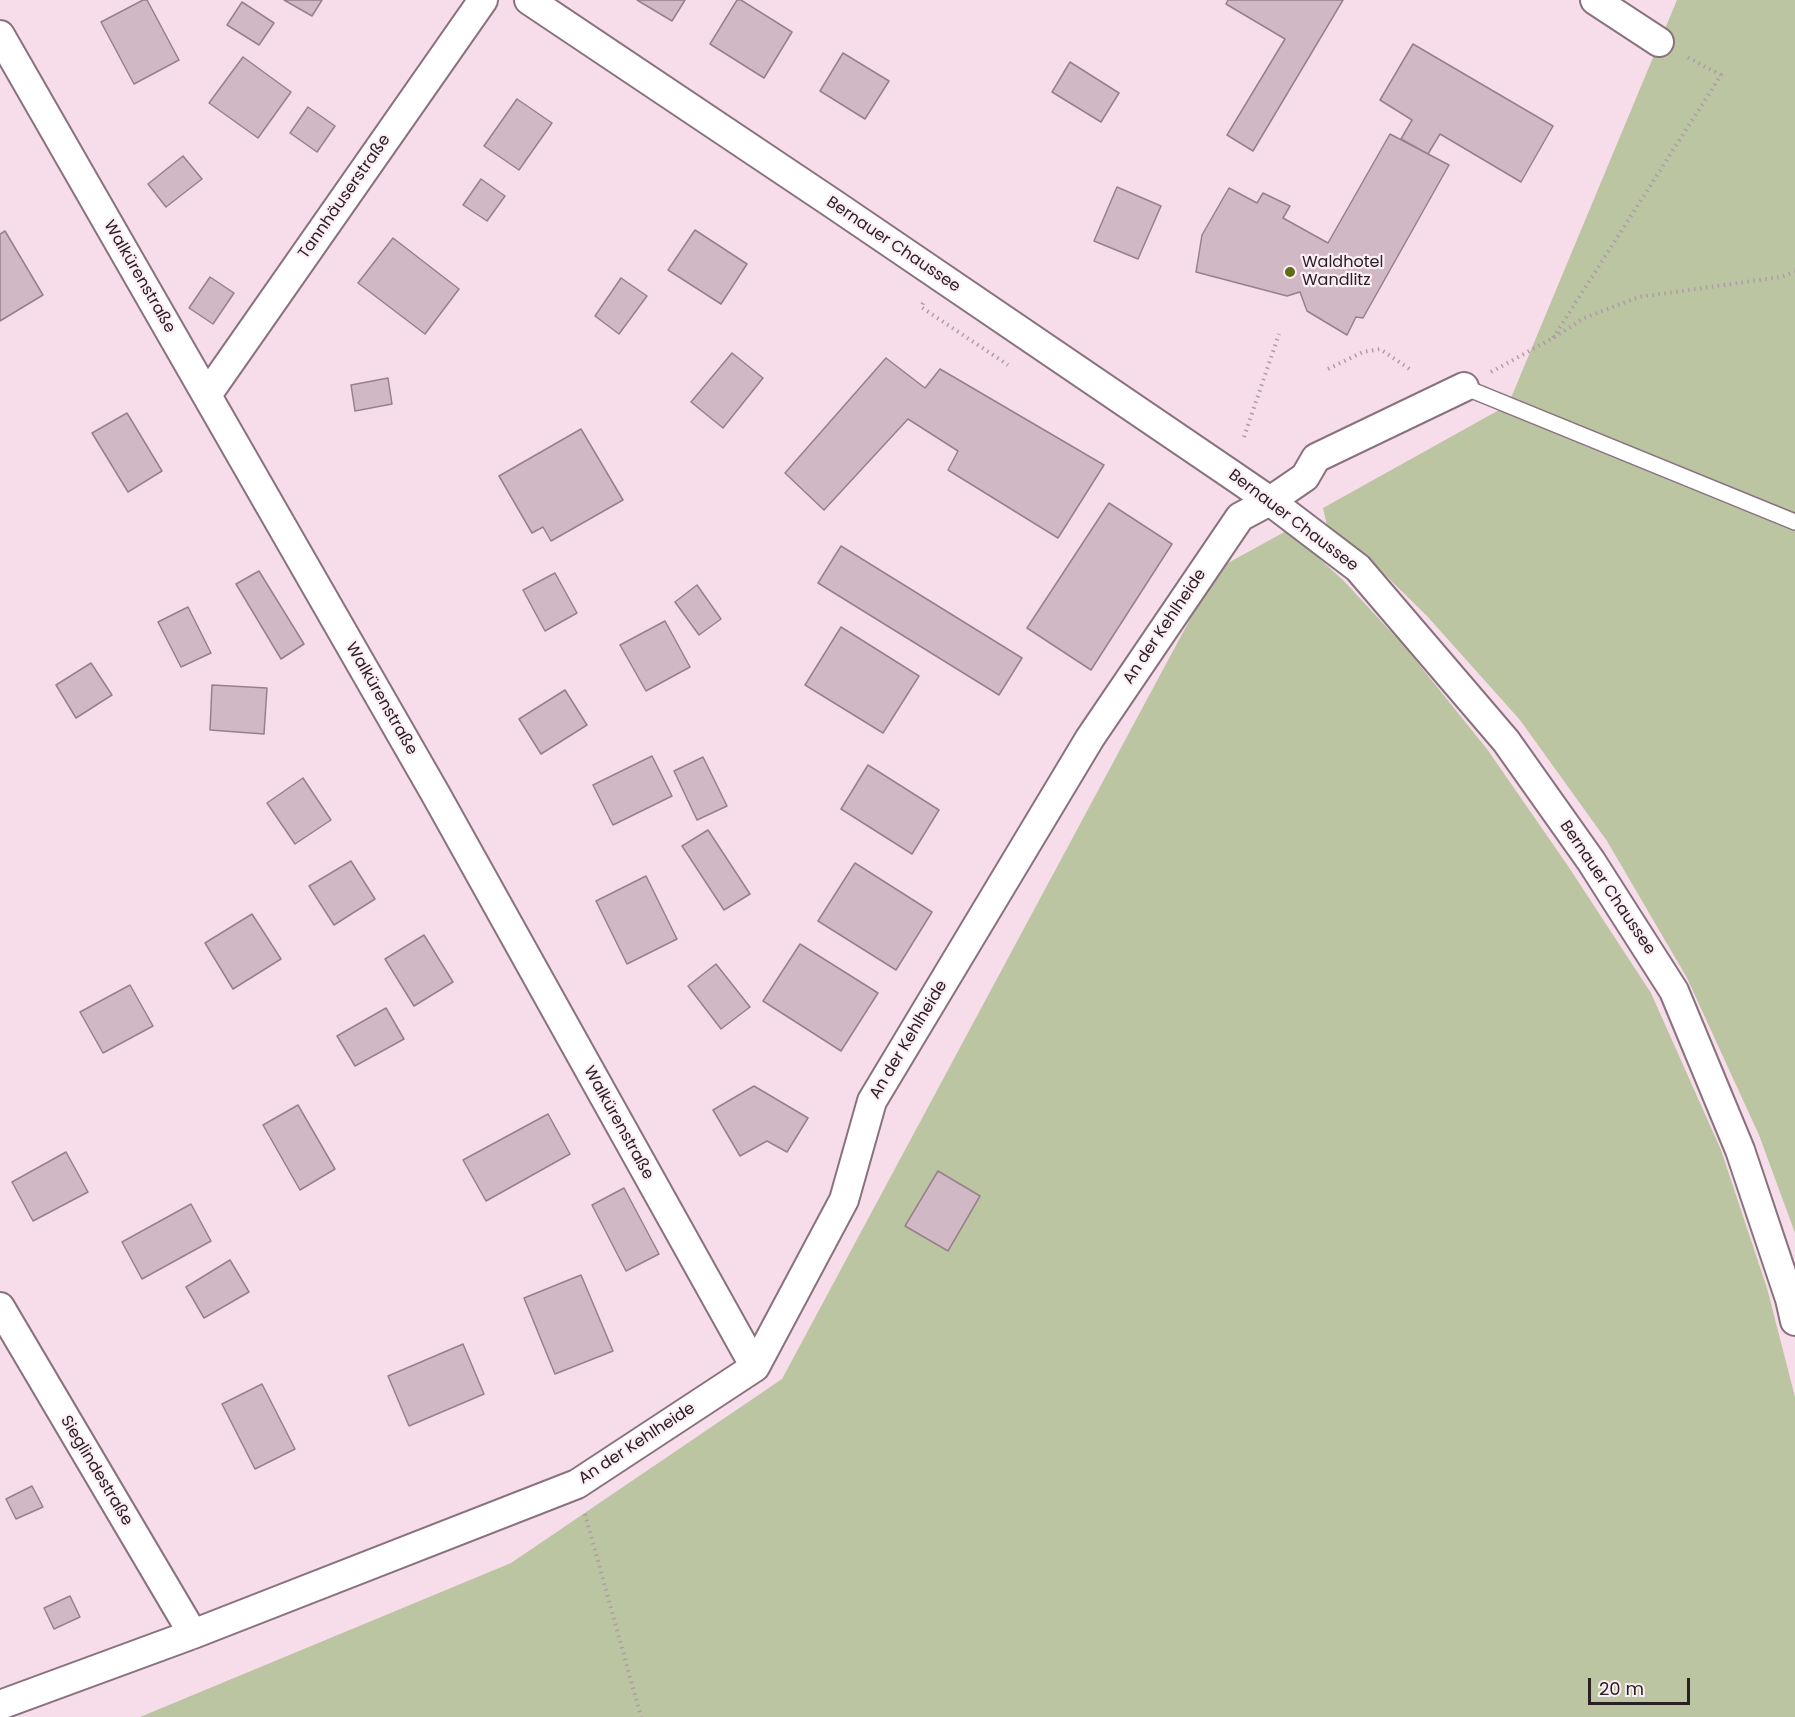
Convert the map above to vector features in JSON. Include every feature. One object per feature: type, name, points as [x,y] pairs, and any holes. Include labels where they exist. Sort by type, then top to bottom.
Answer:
[{"type":"street","name":"Tannhäuserstraße","points":[[207,395],[483,0]]},
{"type":"street","name":"Bernauer Chaussee","points":[[529,0],[1270,501],[1358,568],[1506,741],[1591,861],[1674,991],[1740,1150],[1790,1299],[1795,1321]]},
{"type":"street","points":[[1595,0],[1659,42]]},
{"type":"street","name":"Walkürenstraße","points":[[0,35],[435,793],[755,1366]]},
{"type":"street","name":"An der Kehlheide","points":[[0,1705],[193,1634],[577,1484],[755,1366],[844,1200],[872,1101],[1090,738],[1240,517],[1270,501],[1305,477],[1316,458],[1464,387]]},
{"type":"street","name":"Sieglindestraße","points":[[0,1307],[193,1634]]},
{"type":"lane","points":[[1464,387],[1789,519]]},
{"type":"path","points":[[1553,338],[1721,75],[1659,42]]},
{"type":"path","points":[[1464,387],[1553,338],[1584,318],[1640,297],[1780,277],[1795,272]]},
{"type":"path","points":[[1244,437],[1279,334]]},
{"type":"path","points":[[1328,369],[1364,352],[1380,349],[1411,370]]},
{"type":"path","points":[[577,1484],[641,1717]]},
{"type":"green space","points":[[1677,0],[1795,0],[1795,1233],[1759,1135],[1687,978],[1607,841],[1520,720],[1427,616],[1369,559],[1327,526],[1323,508],[1508,405]]},
{"type":"green space","points":[[1288,530],[1344,581],[1404,646],[1487,749],[1568,866],[1651,993],[1721,1150],[1767,1288],[1795,1397],[1795,1717],[140,1717],[511,1563],[782,1379],[1217,569]]},
{"type":"building","points":[[147,0],[179,60],[134,84],[101,22]]},
{"type":"building","points":[[284,0],[322,0],[312,16]]},
{"type":"building","points":[[637,0],[685,0],[672,21]]},
{"type":"building","points":[[737,0],[741,0],[792,32],[764,78],[710,44]]},
{"type":"building","points":[[1228,0],[1343,0],[1253,151],[1227,135],[1285,39],[1226,4]]},
{"type":"building","points":[[242,2],[274,23],[259,45],[227,25]]},
{"type":"building","points":[[1413,44],[1553,126],[1521,182],[1440,134],[1428,154],[1401,139],[1412,120],[1380,100]]},
{"type":"building","points":[[843,53],[889,81],[865,119],[820,91]]},
{"type":"building","points":[[243,57],[291,92],[258,138],[209,103]]},
{"type":"building","points":[[1070,62],[1119,93],[1101,122],[1052,92]]},
{"type":"building","points":[[517,99],[552,123],[519,170],[484,146]]},
{"type":"building","points":[[308,107],[335,126],[317,152],[290,133]]},
{"type":"building","points":[[1390,134],[1449,165],[1363,318],[1356,317],[1347,335],[1307,311],[1300,292],[1287,296],[1196,272],[1202,235],[1229,188],[1257,203],[1263,193],[1290,206],[1283,218],[1328,243]]},
{"type":"building","points":[[183,156],[202,179],[166,207],[148,184]]},
{"type":"building","points":[[481,179],[505,196],[487,221],[463,205]]},
{"type":"building","points":[[1117,187],[1161,206],[1138,259],[1094,241]]},
{"type":"building","points":[[695,230],[747,264],[721,304],[668,270]]},
{"type":"building","points":[[5,231],[43,295],[0,321],[0,234]]},
{"type":"building","points":[[393,238],[459,289],[425,334],[358,283]]},
{"type":"building","points":[[210,277],[234,293],[213,324],[189,308]]},
{"type":"building","points":[[621,278],[647,296],[619,334],[595,316]]},
{"type":"building","points":[[732,353],[763,378],[723,428],[691,402]]},
{"type":"building","points":[[886,358],[925,388],[940,369],[1104,465],[1058,538],[948,470],[958,451],[908,419],[824,510],[785,473]]},
{"type":"building","points":[[388,378],[392,404],[355,411],[351,385]]},
{"type":"building","points":[[127,413],[162,471],[128,492],[92,433]]},
{"type":"building","points":[[581,429],[623,500],[551,541],[543,527],[532,533],[499,476]]},
{"type":"building","points":[[1109,503],[1172,544],[1091,670],[1027,628]]},
{"type":"building","points":[[841,546],[1022,658],[999,695],[818,583]]},
{"type":"building","points":[[259,571],[304,644],[281,659],[236,584]]},
{"type":"building","points":[[555,573],[577,613],[545,631],[523,590]]},
{"type":"building","points":[[697,585],[721,619],[699,635],[675,602]]},
{"type":"building","points":[[188,607],[211,653],[181,667],[158,622]]},
{"type":"building","points":[[665,621],[690,667],[646,691],[620,645]]},
{"type":"building","points":[[841,627],[919,676],[883,733],[805,685]]},
{"type":"building","points":[[91,663],[112,695],[76,718],[56,685]]},
{"type":"building","points":[[212,685],[267,688],[264,734],[210,730]]},
{"type":"building","points":[[565,690],[587,725],[541,754],[519,719]]},
{"type":"building","points":[[652,756],[672,796],[613,825],[593,785]]},
{"type":"building","points":[[703,757],[727,806],[697,820],[674,771]]},
{"type":"building","points":[[868,765],[939,810],[912,854],[841,809]]},
{"type":"building","points":[[303,778],[331,820],[295,844],[267,803]]},
{"type":"building","points":[[708,830],[750,894],[724,910],[682,846]]},
{"type":"building","points":[[351,861],[375,899],[334,925],[309,886]]},
{"type":"building","points":[[855,863],[932,912],[896,970],[818,921]]},
{"type":"building","points":[[646,876],[677,939],[627,964],[596,901]]},
{"type":"building","points":[[252,914],[281,959],[233,989],[205,943]]},
{"type":"building","points":[[424,935],[453,982],[414,1006],[385,959]]},
{"type":"building","points":[[800,944],[878,993],[841,1051],[763,1001]]},
{"type":"building","points":[[716,964],[750,1007],[721,1029],[688,986]]},
{"type":"building","points":[[130,985],[153,1026],[103,1053],[80,1012]]},
{"type":"building","points":[[386,1008],[404,1039],[355,1066],[337,1036]]},
{"type":"building","points":[[754,1086],[808,1118],[787,1152],[767,1141],[740,1156],[713,1110]]},
{"type":"building","points":[[298,1105],[335,1169],[300,1190],[263,1125]]},
{"type":"building","points":[[548,1114],[570,1154],[486,1201],[463,1160]]},
{"type":"building","points":[[66,1152],[88,1192],[33,1221],[12,1182]]},
{"type":"building","points":[[938,1171],[980,1196],[948,1251],[905,1226]]},
{"type":"building","points":[[624,1188],[659,1254],[626,1271],[592,1205]]},
{"type":"building","points":[[191,1204],[211,1241],[142,1279],[122,1242]]},
{"type":"building","points":[[230,1260],[249,1292],[204,1318],[186,1287]]},
{"type":"building","points":[[581,1275],[613,1351],[555,1374],[524,1298]]},
{"type":"building","points":[[463,1344],[484,1394],[409,1426],[388,1376]]},
{"type":"building","points":[[262,1384],[295,1449],[255,1469],[222,1404]]},
{"type":"building","points":[[32,1486],[43,1507],[16,1519],[6,1499]]},
{"type":"building","points":[[70,1596],[80,1617],[54,1629],[44,1608]]},
{"type":"place","name":"Waldhotel Wandlitz","points":[[1290,272]]}]
